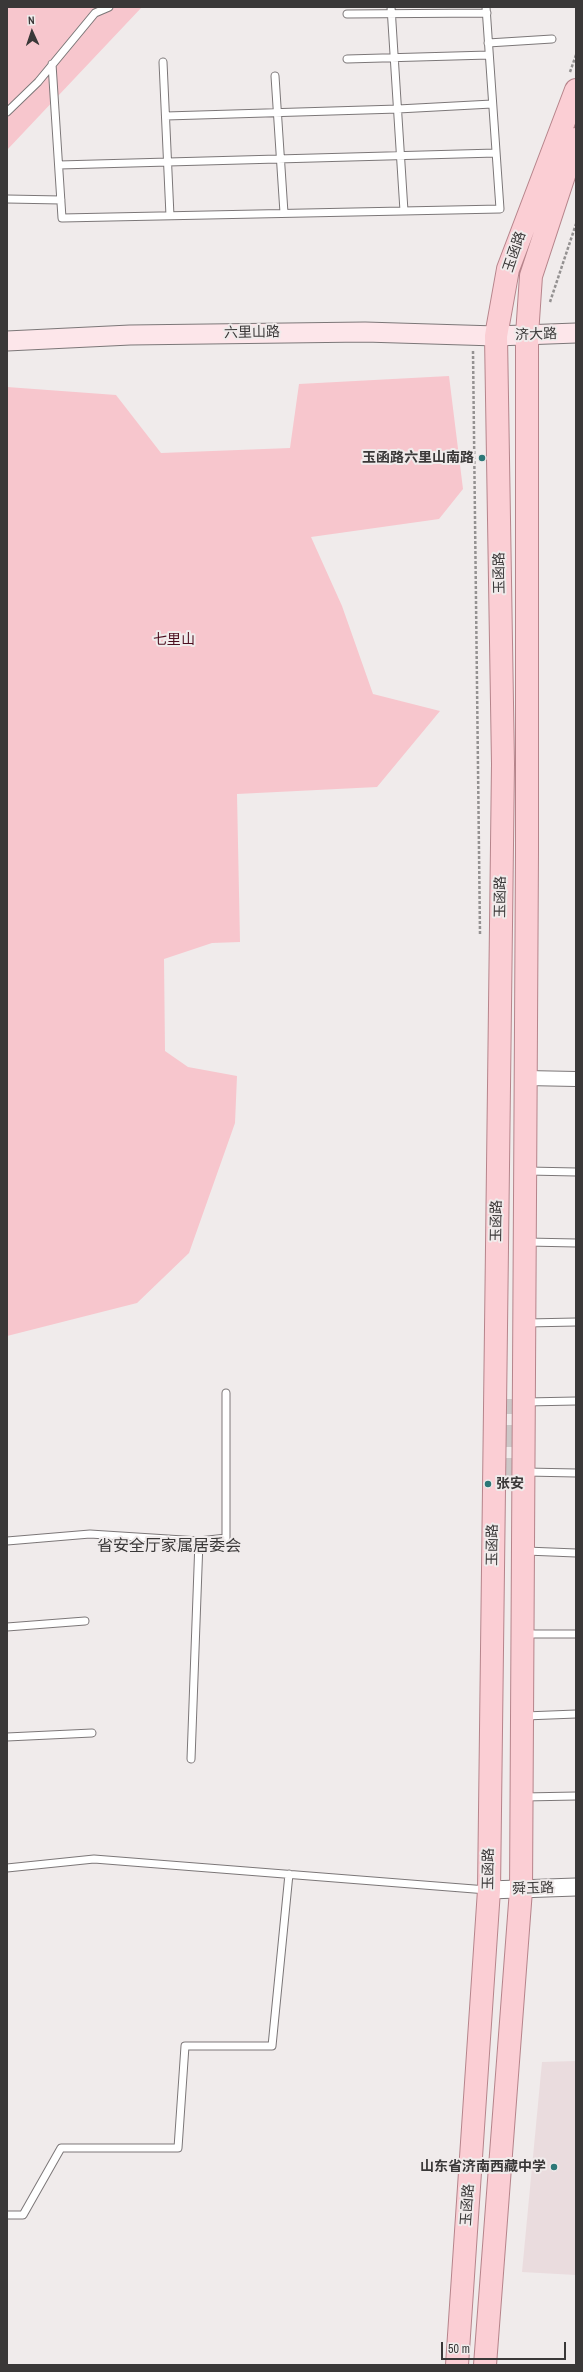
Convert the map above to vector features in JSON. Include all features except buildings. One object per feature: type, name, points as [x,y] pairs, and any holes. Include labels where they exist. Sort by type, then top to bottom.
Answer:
[{"type":"main road","name":"玉函路","points":[[456,2365],[489,1890],[503,764],[496,336],[508,269],[576,90]]},
{"type":"main road","name":"玉函路","points":[[485,2365],[521,1890],[526,1171],[527,335],[531,276],[576,139]]},
{"type":"main road","name":"六里山路","points":[[7,341],[130,335],[365,332],[496,336]]},
{"type":"main road","name":"济大路","points":[[496,336],[576,333]]},
{"type":"street","points":[[526,1078],[576,1079]]},
{"type":"street","name":"舜玉路","points":[[489,1890],[576,1887]]},
{"type":"lane","points":[[7,112],[38,82],[95,13],[109,7]]},
{"type":"lane","points":[[52,64],[62,218],[500,209],[486,10],[392,10],[347,14]]},
{"type":"lane","points":[[392,10],[404,211]]},
{"type":"lane","points":[[488,43],[552,39]]},
{"type":"lane","points":[[347,59],[489,55]]},
{"type":"lane","points":[[163,62],[170,216]]},
{"type":"lane","points":[[275,76],[284,213]]},
{"type":"lane","points":[[166,116],[398,109],[492,104]]},
{"type":"lane","points":[[59,165],[496,152]]},
{"type":"lane","points":[[7,199],[61,200]]},
{"type":"lane","points":[[526,1171],[576,1172]]},
{"type":"lane","points":[[525,1242],[576,1243]]},
{"type":"lane","points":[[525,1323],[576,1322]]},
{"type":"lane","points":[[7,1540],[90,1534],[199,1541],[226,1538],[226,1393]]},
{"type":"lane","points":[[524,1402],[576,1401]]},
{"type":"lane","points":[[524,1472],[576,1473]]},
{"type":"lane","points":[[191,1759],[199,1541]]},
{"type":"lane","points":[[523,1551],[576,1553]]},
{"type":"lane","points":[[7,1627],[85,1621]]},
{"type":"lane","points":[[523,1634],[576,1634]]},
{"type":"lane","points":[[523,1716],[576,1714]]},
{"type":"lane","points":[[7,1736],[92,1733]]},
{"type":"lane","points":[[522,1797],[576,1796]]},
{"type":"lane","points":[[7,1868],[94,1859],[489,1890]]},
{"type":"lane","points":[[7,2214],[23,2215],[61,2148],[178,2148],[185,2046],[272,2046],[289,1874]]},
{"type":"shaded area","name":"山东省济南西藏中学","points":[[576,2061],[576,2275],[522,2272],[542,2062]]},
{"type":"green space","points":[[7,7],[142,7],[7,150]]},
{"type":"green space","name":"七里山","points":[[449,376],[463,489],[439,519],[311,537],[342,606],[373,694],[440,711],[377,787],[237,794],[240,942],[212,943],[164,959],[165,1051],[188,1067],[237,1076],[235,1123],[189,1253],[137,1303],[7,1336],[7,387],[116,395],[161,453],[290,448],[299,384]]},
{"type":"tunnel","points":[[505,1399],[505,1480]]},
{"type":"place","name":"玉函路六里山南路","points":[[482,458]]},
{"type":"place","name":"张安","points":[[488,1484]]},
{"type":"place","name":"山东省济南西藏中学","points":[[554,2167]]},
{"type":"district","name":"省安全厅家属居委会","points":[[169,1547]]}]
